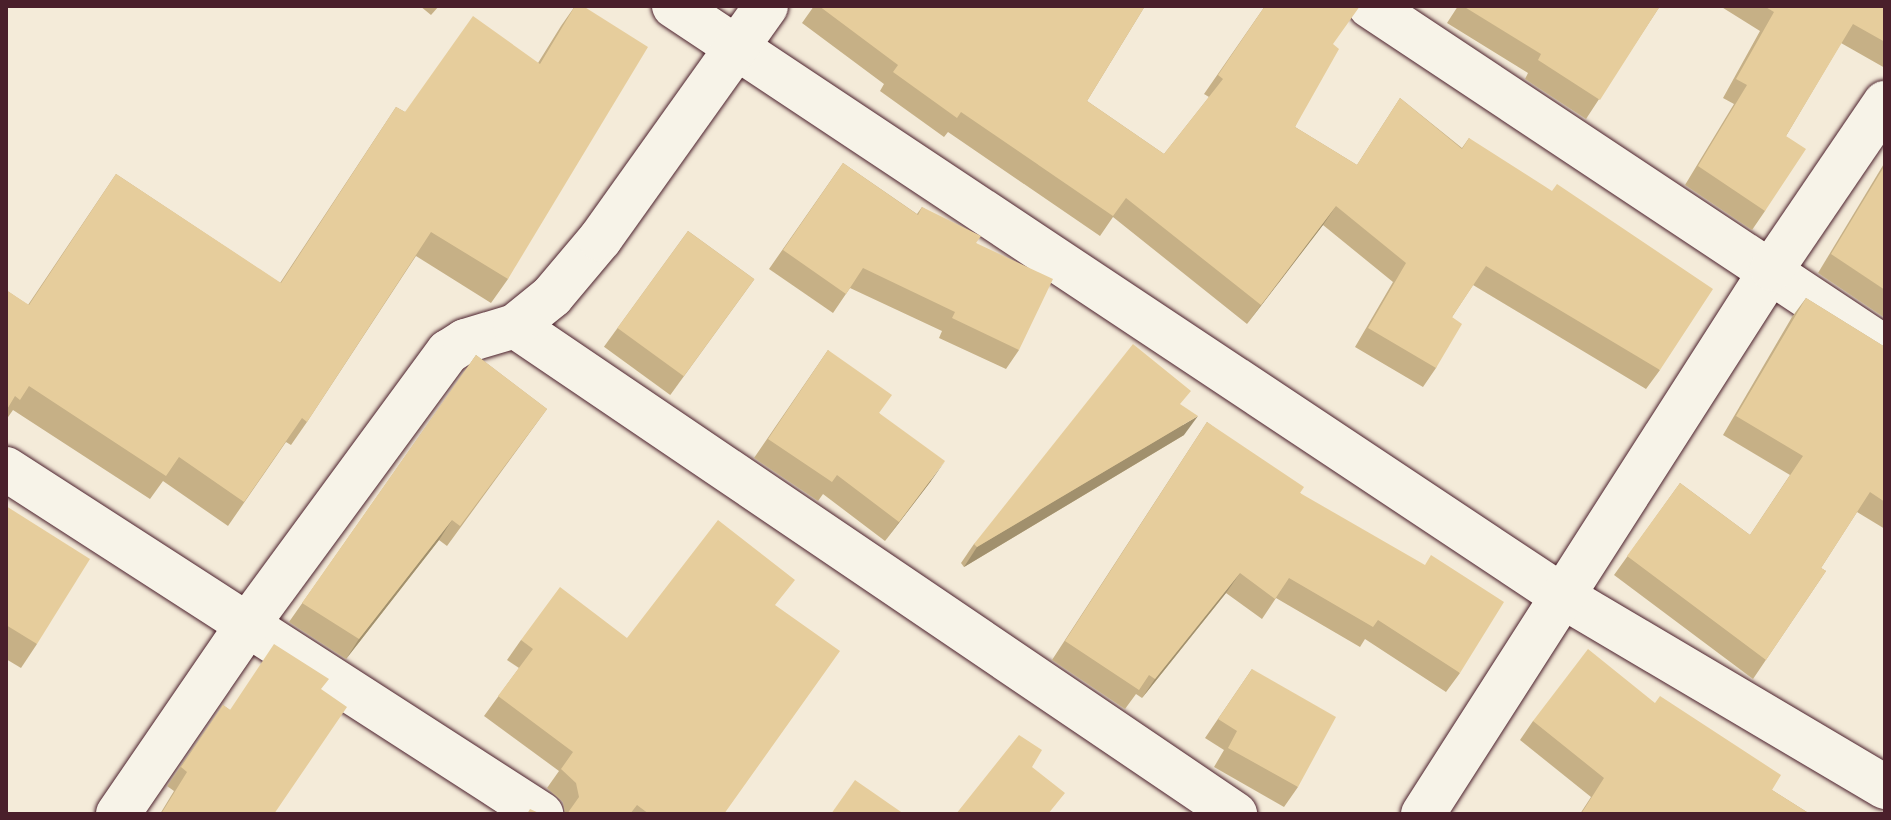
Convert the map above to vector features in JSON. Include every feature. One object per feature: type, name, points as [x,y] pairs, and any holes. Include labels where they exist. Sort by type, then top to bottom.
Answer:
[{"type":"street","points":[[674,6],[1562,596],[1885,787]]},
{"type":"street","points":[[118,814],[248,624],[448,352],[465,341],[515,326],[552,296],[600,239],[766,6]]},
{"type":"street","points":[[1370,6],[1772,269],[1885,348]]},
{"type":"street","points":[[1423,814],[1772,269],[1885,103]]},
{"type":"street","points":[[515,326],[1235,814]]},
{"type":"street","points":[[6,469],[541,814]]},
{"type":"building","points":[[575,6],[583,6],[648,47],[508,279],[431,232],[307,422],[302,418],[244,502],[179,457],[166,476],[29,386],[20,400],[15,396],[6,411],[6,290],[29,305],[116,174],[281,283],[396,107],[405,112],[473,16],[540,64]]},
{"type":"building","points":[[819,6],[1145,6],[1087,101],[1164,154],[1223,79],[1218,75],[1265,6],[1360,6],[1333,44],[1339,49],[1295,127],[1357,165],[1400,98],[1462,149],[1469,138],[1552,191],[1557,184],[1713,289],[1660,370],[1486,266],[1452,317],[1462,324],[1436,368],[1368,328],[1406,263],[1336,206],[1261,305],[1126,198],[1113,216],[961,112],[957,118],[893,72],[898,65]]},
{"type":"building","points":[[1463,6],[1660,6],[1600,100],[1538,60],[1541,54]]},
{"type":"building","points":[[1764,6],[1885,6],[1885,42],[1853,24],[1786,136],[1806,149],[1765,211],[1698,166],[1747,85],[1736,79],[1774,12]]},
{"type":"building","points":[[843,163],[918,215],[922,207],[981,236],[976,243],[1053,279],[1019,350],[952,318],[955,312],[863,268],[846,294],[783,250]]},
{"type":"building","points":[[1885,165],[1885,290],[1831,254]]},
{"type":"building","points":[[688,231],[754,279],[684,376],[617,328]]},
{"type":"building","points":[[1806,298],[1885,347],[1885,502],[1870,492],[1821,568],[1826,571],[1766,660],[1627,556],[1680,483],[1750,535],[1803,456],[1736,416]]},
{"type":"building","points":[[1133,344],[1191,391],[1180,404],[1198,416],[977,547],[974,544]]},
{"type":"building","points":[[828,350],[892,395],[879,413],[945,461],[899,522],[837,475],[832,482],[768,439]]},
{"type":"building","points":[[476,355],[547,409],[460,526],[452,520],[359,639],[302,603]]},
{"type":"building","points":[[1207,422],[1304,487],[1300,493],[1425,565],[1431,555],[1504,602],[1460,673],[1378,620],[1373,627],[1289,578],[1275,599],[1240,573],[1155,679],[1149,675],[1139,690],[1065,641]]},
{"type":"building","points":[[6,506],[90,559],[37,644],[6,625]]},
{"type":"building","points":[[718,520],[795,580],[775,605],[840,651],[724,814],[649,814],[637,805],[630,814],[567,814],[579,797],[576,783],[561,769],[573,752],[498,696],[533,649],[521,640],[560,587],[627,638]]},
{"type":"building","points":[[274,644],[329,679],[321,689],[347,707],[274,814],[161,814],[187,772],[181,767],[223,705],[230,710]]},
{"type":"building","points":[[1588,649],[1655,703],[1660,696],[1781,775],[1772,790],[1810,814],[1581,814],[1604,778],[1533,721]]},
{"type":"building","points":[[1252,669],[1336,717],[1298,787],[1228,748],[1237,731],[1218,719]]},
{"type":"building","points":[[1019,735],[1042,750],[1032,767],[1065,793],[1048,814],[956,814]]},
{"type":"building","points":[[855,780],[904,814],[831,814]]}]
